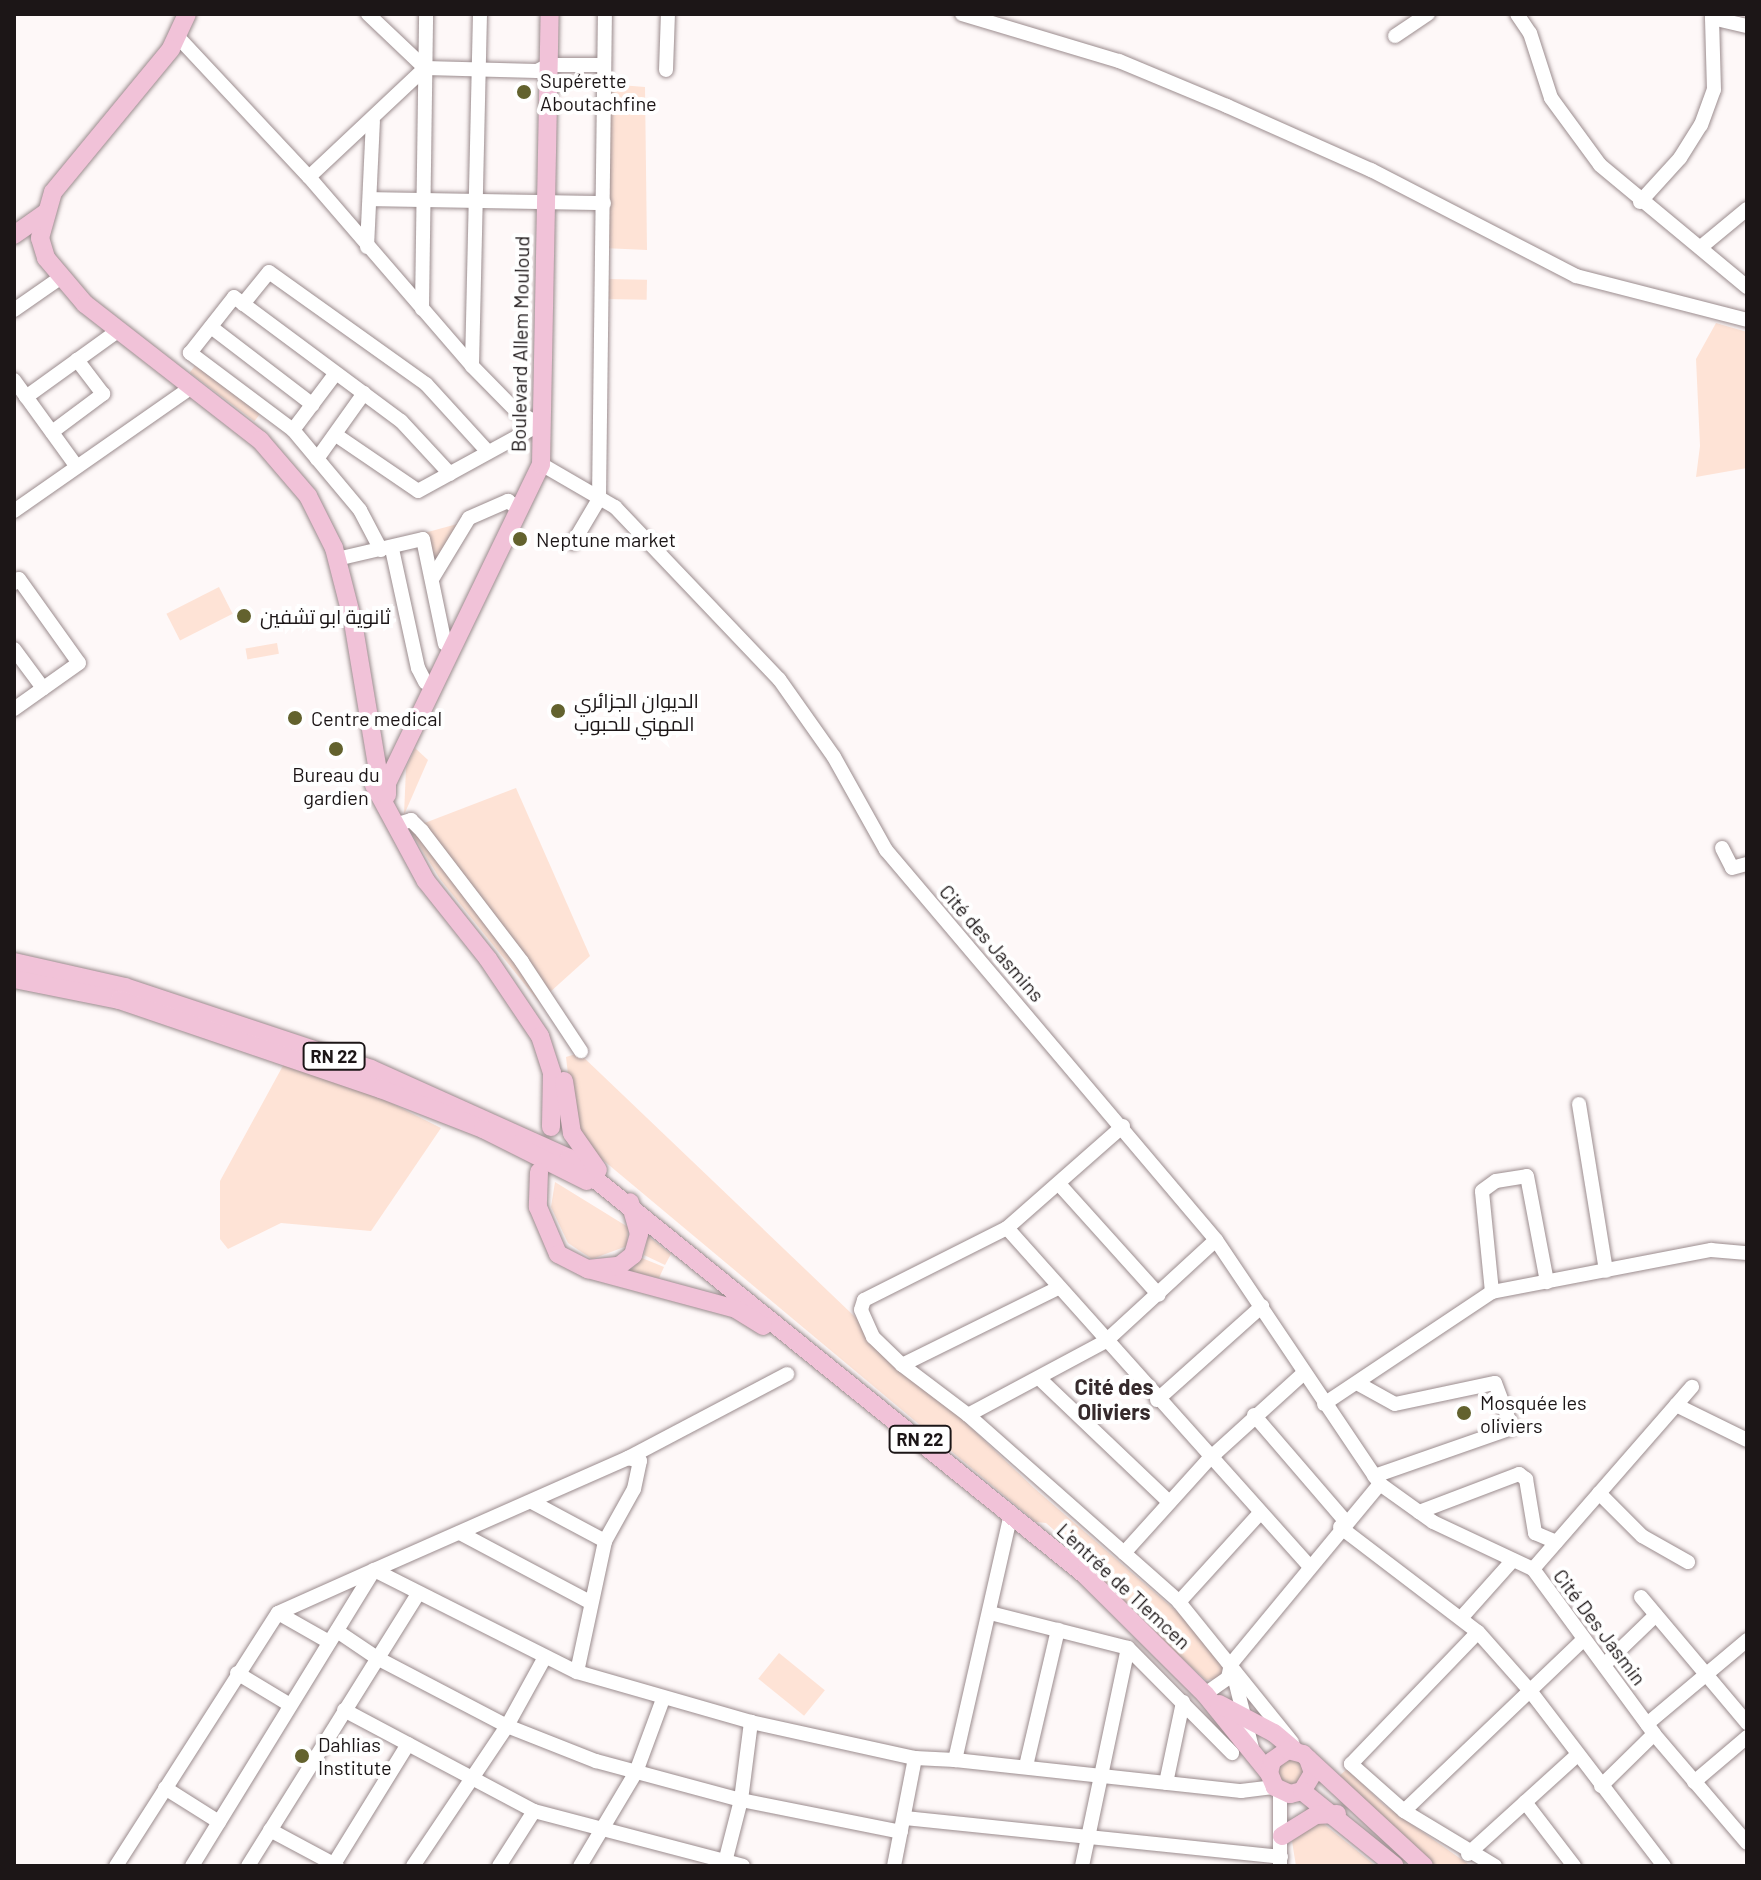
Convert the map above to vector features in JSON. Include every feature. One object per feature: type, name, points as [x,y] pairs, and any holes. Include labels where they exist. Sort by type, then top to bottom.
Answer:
[{"type":"main road","points":[[187,14],[177,36],[65,174],[45,213],[40,238],[60,278],[119,330],[260,440],[308,496],[337,559],[383,783],[395,825],[426,881],[522,1005],[548,1055],[554,1091],[551,1127]]},
{"type":"main road","name":"Boulevard Allem Mouloud","points":[[538,14],[543,68]]},
{"type":"main road","name":"Boulevard Allem Mouloud","points":[[383,783],[425,682],[517,508],[530,433],[543,68],[550,14]]},
{"type":"main road","name":"Boulevard Allem Mouloud","points":[[383,783],[541,464],[539,200]]},
{"type":"main road","points":[[14,235],[45,213]]},
{"type":"main road","points":[[473,940],[537,1054],[544,1102],[529,1138]]},
{"type":"main road","points":[[473,940],[543,1021],[557,1050],[576,1142],[632,1204],[639,1234],[633,1255],[619,1266],[588,1269]]},
{"type":"main road","name":"RN 22","points":[[14,962],[125,987],[371,1069],[569,1158],[632,1204],[827,1367],[1011,1513]]},
{"type":"main road","name":"RN 22","points":[[14,979],[119,1000],[381,1089],[483,1129],[632,1204]]},
{"type":"main road","points":[[539,1172],[543,1230],[558,1254],[588,1269],[736,1309],[827,1367]]},
{"type":"main road","name":"L'entrée de Tlemcen","points":[[1011,1513],[1111,1598],[1205,1694],[1284,1787],[1337,1814],[1395,1866]]},
{"type":"main road","name":"L'entrée de Tlemcen","points":[[1205,1694],[1301,1754],[1424,1866]]},
{"type":"main road","points":[[1301,1754],[1313,1773],[1284,1787],[1276,1756],[1301,1754]]},
{"type":"main road","points":[[1282,1836],[1316,1815],[1337,1814]]},
{"type":"street","points":[[422,309],[426,14]]},
{"type":"street","points":[[472,366],[480,14]]},
{"type":"street","points":[[573,543],[599,499],[605,14]]},
{"type":"street","points":[[666,70],[668,14]]},
{"type":"street","points":[[962,14],[1119,61],[1227,106],[1371,170],[1576,276],[1747,320]]},
{"type":"street","points":[[1395,36],[1428,14]]},
{"type":"street","points":[[1517,14],[1530,33]]},
{"type":"street","points":[[1529,14],[1530,33],[1551,98],[1600,165],[1640,202],[1701,247],[1747,287]]},
{"type":"street","points":[[371,16],[425,68],[479,71],[604,65]]},
{"type":"street","points":[[1640,202],[1680,158],[1701,125],[1714,90],[1712,16],[1747,26]]},
{"type":"street","points":[[177,36],[309,177],[472,366],[517,412],[530,433],[488,452],[422,490],[410,490],[336,435]]},
{"type":"street","points":[[309,177],[373,121],[425,68]]},
{"type":"street","points":[[367,247],[373,121]]},
{"type":"street","points":[[371,199],[604,203]]},
{"type":"street","points":[[1701,247],[1747,209]]},
{"type":"street","points":[[243,304],[269,272],[426,384],[488,452]]},
{"type":"street","points":[[14,310],[60,278]]},
{"type":"street","points":[[174,373],[234,297],[401,421],[450,474]]},
{"type":"street","points":[[211,327],[313,405]]},
{"type":"street","points":[[26,397],[119,330]]},
{"type":"street","points":[[190,353],[293,430],[360,510],[386,549],[418,668],[425,682]]},
{"type":"street","points":[[52,432],[103,394],[77,360]]},
{"type":"street","points":[[293,430],[336,373]]},
{"type":"street","points":[[14,380],[77,467]]},
{"type":"street","points":[[14,511],[192,387]]},
{"type":"street","points":[[317,459],[364,393]]},
{"type":"street","name":"Cité des Jasmins","points":[[541,464],[615,507],[779,679],[834,757],[886,850],[1123,1126],[1216,1240],[1377,1480]]},
{"type":"street","points":[[432,579],[469,518],[508,501],[517,508]]},
{"type":"street","points":[[337,559],[423,539],[445,644]]},
{"type":"street","points":[[14,583],[19,579],[79,663],[14,709]]},
{"type":"street","points":[[14,649],[43,688]]},
{"type":"street","points":[[395,825],[411,820],[422,831],[522,962],[581,1051]]},
{"type":"street","points":[[1722,848],[1732,868],[1747,864]]},
{"type":"street","points":[[1579,1104],[1606,1271]]},
{"type":"street","points":[[1123,1126],[1007,1228],[864,1300],[861,1310],[873,1337],[902,1365],[968,1415],[1179,1602],[1301,1754]]},
{"type":"street","points":[[1492,1292],[1482,1191],[1496,1181],[1527,1176],[1547,1282]]},
{"type":"street","points":[[1059,1184],[1159,1295]]},
{"type":"street","points":[[1007,1228],[1209,1459],[1310,1567]]},
{"type":"street","points":[[968,1415],[1041,1380],[1106,1341],[1216,1240]]},
{"type":"street","points":[[1324,1404],[1492,1292],[1711,1250],[1747,1253]]},
{"type":"street","points":[[902,1365],[1058,1288]]},
{"type":"street","points":[[1157,1400],[1262,1306]]},
{"type":"street","points":[[1124,1553],[1209,1459],[1254,1415],[1304,1373]]},
{"type":"street","points":[[116,1866],[278,1613],[628,1458],[787,1374]]},
{"type":"street","points":[[1041,1380],[1169,1502]]},
{"type":"street","points":[[1205,1694],[1228,1678],[1231,1664],[1377,1480],[1512,1428],[1495,1383],[1395,1404],[1357,1383]]},
{"type":"street","points":[[1533,1569],[1692,1387]]},
{"type":"street","points":[[1676,1405],[1747,1440]]},
{"type":"street","points":[[1254,1415],[1343,1524],[1478,1632],[1531,1692],[1664,1866]]},
{"type":"street","points":[[577,1672],[605,1541],[634,1489],[640,1461],[628,1458]]},
{"type":"street","points":[[1419,1512],[1519,1474],[1526,1479],[1535,1533],[1556,1542]]},
{"type":"street","name":"Cité Des Jasmin","points":[[1377,1480],[1419,1512],[1533,1569],[1651,1729],[1747,1843]]},
{"type":"street","points":[[1599,1493],[1642,1536],[1688,1562]]},
{"type":"street","points":[[532,1502],[605,1541]]},
{"type":"street","points":[[955,1760],[1011,1513]]},
{"type":"street","points":[[1179,1602],[1259,1514]]},
{"type":"street","points":[[460,1533],[590,1602]]},
{"type":"street","points":[[1462,1617],[1513,1560]]},
{"type":"street","points":[[278,1613],[333,1636],[507,1726],[636,1772],[741,1800],[903,1825],[1088,1839],[1280,1862],[1284,1787],[1241,1791],[1026,1766],[915,1758],[751,1722],[577,1672],[374,1570]]},
{"type":"street","points":[[192,1866],[374,1570]]},
{"type":"street","points":[[248,1866],[418,1594]]},
{"type":"street","points":[[1641,1597],[1747,1723]]},
{"type":"street","points":[[990,1613],[1128,1648],[1232,1753]]},
{"type":"street","points":[[1604,1665],[1656,1615]]},
{"type":"street","points":[[1026,1766],[1058,1630]]},
{"type":"street","points":[[1478,1632],[1351,1760],[1352,1767],[1404,1811],[1468,1854],[1495,1866]]},
{"type":"street","points":[[1404,1811],[1584,1639]]},
{"type":"street","points":[[1601,1786],[1706,1673],[1747,1640]]},
{"type":"street","points":[[1082,1866],[1128,1648]]},
{"type":"street","points":[[413,1866],[507,1726],[545,1657]]},
{"type":"street","points":[[1231,1664],[1248,1721]]},
{"type":"street","points":[[237,1673],[290,1705]]},
{"type":"street","points":[[580,1866],[636,1772],[663,1699]]},
{"type":"street","points":[[1166,1783],[1183,1702]]},
{"type":"street","points":[[344,1710],[534,1811],[725,1864],[743,1866]]},
{"type":"street","name":"L'entrée de Tlemcen","points":[[1248,1721],[1253,1752]]},
{"type":"street","points":[[725,1864],[741,1800],[751,1722]]},
{"type":"street","points":[[1694,1782],[1747,1737]]},
{"type":"street","points":[[270,1830],[336,1865],[408,1744]]},
{"type":"street","points":[[1468,1854],[1577,1755]]},
{"type":"street","points":[[894,1866],[915,1758]]},
{"type":"street","points":[[165,1788],[219,1822]]},
{"type":"street","points":[[1525,1802],[1574,1866]]},
{"type":"street","points":[[499,1866],[534,1811]]},
{"type":"shaded area","points":[[607,84],[645,87],[647,250],[603,248]]},
{"type":"shaded area","points":[[605,279],[647,280],[647,300],[605,299]]},
{"type":"shaded area","points":[[1716,323],[1747,332],[1747,468],[1696,477],[1700,446],[1696,359]]},
{"type":"shaded area","points":[[197,363],[262,412],[254,421],[190,373]]},
{"type":"shaded area","points":[[461,523],[434,568],[424,533]]},
{"type":"shaded area","points":[[219,587],[233,614],[180,641],[166,614]]},
{"type":"shaded area","points":[[277,643],[279,654],[247,659],[245,649]]},
{"type":"shaded area","points":[[415,748],[428,760],[404,815],[406,768]]},
{"type":"shaded area","points":[[516,788],[590,956],[539,1002],[440,879],[409,829]]},
{"type":"shaded area","points":[[579,1053],[1034,1488],[1182,1616],[1226,1663],[1219,1678],[1206,1680],[1093,1578],[1094,1565],[1046,1523],[1036,1522],[585,1145],[571,1100],[566,1057]]},
{"type":"shaded area","points":[[285,1062],[371,1093],[441,1128],[371,1231],[281,1223],[228,1249],[220,1239],[220,1181]]},
{"type":"shaded area","points":[[555,1182],[628,1227],[627,1246],[592,1259],[568,1243],[551,1207]]},
{"type":"shaded area","points":[[648,1236],[671,1254],[665,1265],[644,1255]]},
{"type":"shaded area","points":[[642,1258],[664,1267],[659,1278],[630,1271]]},
{"type":"shaded area","points":[[779,1653],[825,1690],[804,1716],[758,1679]]},
{"type":"shaded area","points":[[1286,1758],[1305,1764],[1302,1785],[1283,1786],[1276,1769]]},
{"type":"shaded area","points":[[1347,1769],[1384,1805],[1471,1866],[1431,1866],[1338,1777]]},
{"type":"shaded area","points":[[1319,1820],[1376,1866],[1296,1866],[1292,1841]]},
{"type":"place","name":"Supérette Aboutachfine","points":[[524,92]]},
{"type":"place","name":"Neptune market","points":[[520,539]]},
{"type":"place","name":"ثانوية ابو تشفين","points":[[244,616]]},
{"type":"place","name":"الديوان الجزائري المهني للحبوب","points":[[558,711]]},
{"type":"place","name":"Centre medical","points":[[295,718]]},
{"type":"place","name":"Bureau du gardien","points":[[336,749]]},
{"type":"place","name":"Mosquée les oliviers","points":[[1464,1413]]},
{"type":"place","name":"Dahlias Institute","points":[[302,1756]]},
{"type":"district","name":"Cité des Oliviers","points":[[1114,1398]]}]
